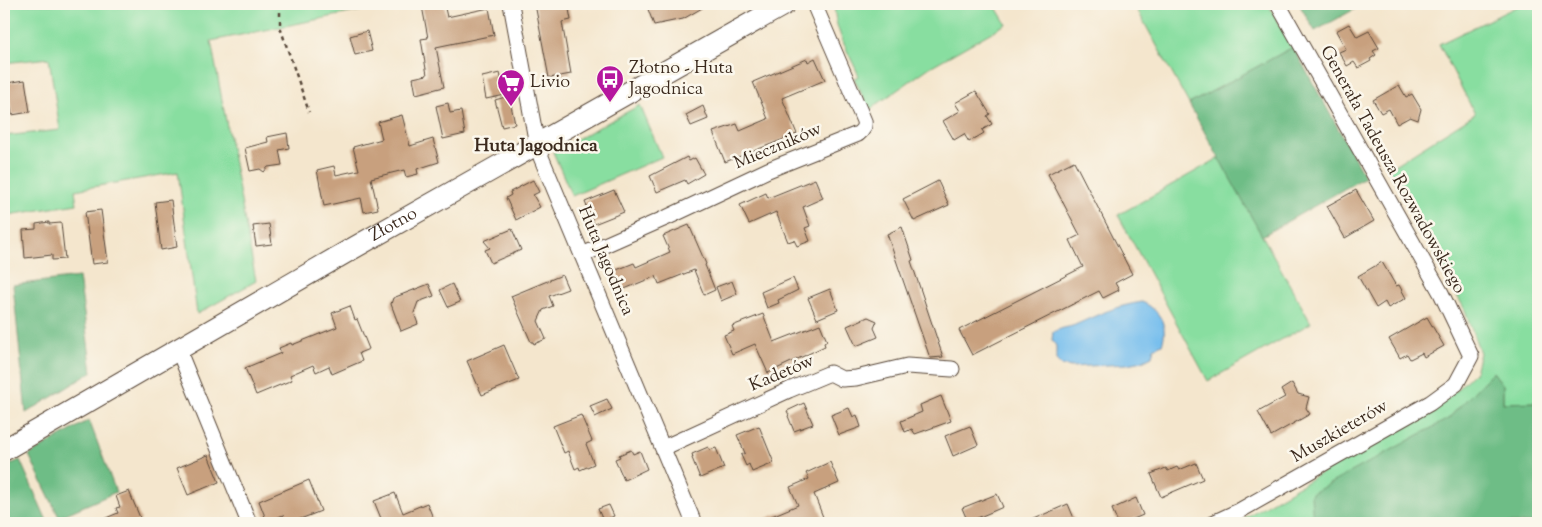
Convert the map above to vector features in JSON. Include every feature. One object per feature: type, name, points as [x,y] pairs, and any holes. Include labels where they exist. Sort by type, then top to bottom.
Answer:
[{"type":"street","name":"Huta Jagodnica","points":[[511,4],[537,145],[694,523]]},
{"type":"street","name":"Złotno","points":[[4,450],[784,4]]},
{"type":"street","name":"Mieczników","points":[[582,255],[668,218],[738,183],[863,131],[864,121],[814,4]]},
{"type":"street","name":"Generała Tadeusza Rozwadowskiego","points":[[1278,4],[1441,293],[1472,356]]},
{"type":"street","points":[[178,349],[250,523]]},
{"type":"street","name":"Muszkieterów","points":[[1213,523],[1239,511],[1430,403],[1456,384],[1472,356]]},
{"type":"street","name":"Kadetów","points":[[663,448],[830,373],[842,379],[856,378],[906,366],[952,369]]},
{"type":"path","points":[[280,4],[280,27],[309,112]]},
{"type":"green space","points":[[4,4],[394,4],[211,41],[256,281],[197,314],[178,172],[75,190],[77,204],[8,215],[4,214],[4,136],[60,130],[49,58],[4,63]]},
{"type":"green space","points":[[835,4],[994,4],[1006,24],[930,67],[869,110],[854,78],[859,76],[836,22]]},
{"type":"green space","points":[[1134,4],[1268,4],[1293,47],[1189,104]]},
{"type":"green space","points":[[1299,4],[1364,4],[1315,31]]},
{"type":"green space","points":[[1522,4],[1538,4],[1538,402],[1503,403],[1503,385],[1493,372],[1448,419],[1312,494],[1313,523],[1247,523],[1244,518],[1445,401],[1475,372],[1480,353],[1465,310],[1388,169],[1475,114],[1439,44]]},
{"type":"green space","points":[[1293,47],[1365,177],[1262,236],[1189,104]]},
{"type":"green space","points":[[640,105],[662,157],[572,196],[553,152]]},
{"type":"green space","points":[[1219,158],[1311,323],[1208,381],[1118,215]]},
{"type":"green space","points":[[79,277],[92,372],[26,413],[13,285]]},
{"type":"green space","points":[[1493,372],[1503,385],[1503,403],[1538,402],[1538,523],[1313,523],[1311,494],[1448,419]]},
{"type":"green space","points":[[89,420],[116,492],[59,517],[29,455]]},
{"type":"green space","points":[[20,460],[48,523],[9,523],[4,509],[4,467]]},
{"type":"water","points":[[1142,302],[1158,314],[1163,325],[1164,337],[1162,344],[1154,348],[1152,356],[1142,361],[1127,364],[1071,367],[1061,365],[1056,360],[1056,346],[1052,340],[1053,332],[1116,308]]},
{"type":"building","points":[[444,4],[447,17],[489,8],[494,35],[436,47],[444,87],[416,94],[413,78],[427,75],[421,39],[428,38],[422,6]]},
{"type":"building","points":[[535,4],[568,4],[571,20],[562,22],[571,74],[549,78]]},
{"type":"building","points":[[646,4],[709,4],[683,19],[654,25]]},
{"type":"building","points":[[1349,24],[1357,37],[1369,31],[1379,48],[1373,51],[1376,55],[1370,59],[1371,61],[1358,68],[1354,62],[1347,66],[1339,52],[1346,49],[1336,31]]},
{"type":"building","points":[[367,31],[372,51],[355,55],[350,36]]},
{"type":"building","points":[[815,58],[825,80],[782,98],[797,134],[725,162],[713,132],[737,124],[740,131],[768,119],[753,82],[807,59],[808,62]]},
{"type":"building","points":[[500,73],[505,95],[486,99],[482,77]]},
{"type":"building","points":[[25,80],[30,112],[12,115],[7,83]]},
{"type":"building","points":[[1399,85],[1406,97],[1412,94],[1421,109],[1418,120],[1410,117],[1397,124],[1389,109],[1381,113],[1373,100]]},
{"type":"building","points":[[976,91],[990,114],[987,116],[992,124],[982,130],[984,133],[969,142],[964,134],[954,140],[943,121],[960,111],[955,103]]},
{"type":"building","points":[[509,96],[515,124],[502,127],[495,100]]},
{"type":"building","points":[[448,103],[450,113],[461,111],[465,134],[443,139],[436,106]]},
{"type":"building","points":[[703,106],[708,119],[691,126],[686,115]]},
{"type":"building","points":[[402,115],[410,146],[433,139],[439,162],[417,169],[418,174],[406,177],[404,170],[371,178],[378,209],[364,212],[361,198],[324,206],[317,170],[334,166],[336,175],[359,170],[353,147],[382,139],[378,122]]},
{"type":"building","points":[[287,133],[289,148],[279,150],[282,165],[268,167],[264,172],[260,169],[250,171],[245,148],[268,142],[267,137]]},
{"type":"building","points":[[687,157],[689,161],[695,158],[704,174],[687,184],[685,180],[657,192],[650,176]]},
{"type":"building","points":[[1074,161],[1132,274],[1115,283],[1119,290],[1103,298],[1099,291],[972,355],[959,330],[1083,267],[1070,240],[1080,235],[1048,174]]},
{"type":"building","points":[[815,179],[823,198],[803,207],[810,226],[805,228],[810,241],[797,246],[794,240],[788,242],[776,212],[749,224],[740,205],[766,193],[768,198]]},
{"type":"building","points":[[533,180],[539,192],[533,195],[540,207],[516,220],[506,198],[511,195],[510,192]]},
{"type":"building","points":[[938,181],[949,205],[914,221],[903,199]]},
{"type":"building","points":[[614,190],[624,212],[594,224],[585,202]]},
{"type":"building","points":[[1356,190],[1374,221],[1345,238],[1327,206]]},
{"type":"building","points":[[171,200],[177,247],[161,250],[155,202]]},
{"type":"building","points":[[101,210],[108,262],[92,264],[85,212]]},
{"type":"building","points":[[49,222],[49,224],[61,223],[65,259],[52,260],[52,255],[25,258],[23,230],[36,229],[36,224]]},
{"type":"building","points":[[269,224],[272,244],[256,246],[253,226]]},
{"type":"building","points":[[689,225],[715,290],[704,295],[694,270],[659,284],[656,276],[622,290],[614,271],[634,263],[636,267],[670,252],[663,236]]},
{"type":"building","points":[[902,227],[913,260],[911,261],[943,357],[930,358],[887,234]]},
{"type":"building","points":[[512,229],[521,250],[491,263],[485,250],[490,248],[484,241]]},
{"type":"building","points":[[1382,262],[1396,286],[1399,285],[1406,298],[1388,308],[1385,302],[1376,308],[1358,276]]},
{"type":"building","points":[[562,275],[568,289],[549,296],[553,306],[543,310],[538,321],[546,339],[534,344],[531,342],[511,296]]},
{"type":"building","points":[[793,278],[798,290],[778,300],[779,303],[767,308],[761,292]]},
{"type":"building","points":[[732,281],[737,294],[721,301],[716,287]]},
{"type":"building","points":[[429,284],[434,296],[418,302],[414,313],[418,324],[401,331],[391,304],[393,298]]},
{"type":"building","points":[[452,284],[460,302],[448,307],[440,290]]},
{"type":"building","points":[[830,289],[838,310],[817,319],[808,298]]},
{"type":"building","points":[[350,306],[369,349],[359,353],[362,361],[332,374],[329,366],[316,372],[313,365],[290,375],[292,380],[256,395],[245,368],[281,353],[279,348],[291,343],[292,345],[337,327],[332,313]]},
{"type":"building","points":[[763,314],[774,342],[820,324],[827,341],[824,343],[825,346],[768,373],[755,344],[732,354],[724,335],[734,331],[732,326]]},
{"type":"building","points":[[868,317],[877,321],[874,328],[878,337],[856,346],[847,326]]},
{"type":"building","points":[[1427,317],[1444,346],[1424,357],[1422,353],[1410,359],[1407,354],[1400,358],[1389,339]]},
{"type":"building","points":[[504,345],[519,380],[482,395],[467,361]]},
{"type":"building","points":[[1292,383],[1298,394],[1309,397],[1306,408],[1310,414],[1271,436],[1258,412],[1285,397],[1281,390]]},
{"type":"building","points":[[941,396],[951,421],[915,434],[912,429],[905,432],[901,421],[922,412],[920,405]]},
{"type":"building","points":[[607,399],[612,409],[595,417],[590,406]]},
{"type":"building","points":[[804,403],[813,424],[794,431],[787,411]]},
{"type":"building","points":[[849,408],[853,417],[857,415],[861,427],[839,435],[831,415]]},
{"type":"building","points":[[581,415],[592,441],[586,444],[594,464],[580,470],[579,467],[575,469],[568,451],[564,453],[553,426]]},
{"type":"building","points":[[759,426],[774,463],[752,472],[749,464],[746,466],[741,455],[745,453],[737,435]]},
{"type":"building","points":[[970,426],[978,445],[953,456],[945,436]]},
{"type":"building","points":[[708,447],[710,450],[716,448],[724,468],[700,478],[692,454]]},
{"type":"building","points":[[631,450],[633,454],[640,451],[647,469],[624,480],[615,459],[620,457],[619,455]]},
{"type":"building","points":[[208,455],[219,482],[188,495],[177,468]]},
{"type":"building","points":[[830,462],[839,483],[814,494],[824,523],[755,523],[798,505],[790,487],[809,479],[806,473]]},
{"type":"building","points":[[1196,463],[1203,479],[1161,497],[1151,474],[1166,468],[1168,471],[1177,467],[1179,470]]},
{"type":"building","points":[[309,480],[321,511],[290,523],[286,523],[283,515],[267,522],[259,501]]},
{"type":"building","points":[[129,491],[141,520],[134,523],[94,523],[118,513],[116,508],[120,507],[116,496]]},
{"type":"building","points":[[395,493],[403,513],[427,503],[435,523],[379,523],[382,521],[374,501]]},
{"type":"building","points":[[997,494],[1003,507],[968,522],[962,508]]},
{"type":"building","points":[[1136,498],[1143,515],[1124,523],[1118,523],[1112,509]]},
{"type":"building","points":[[1068,504],[1076,523],[1024,523]]},
{"type":"building","points":[[609,505],[614,516],[603,521],[598,509]]},
{"type":"place","name":"Złotno - Huta Jagodnica","points":[[610,103]]},
{"type":"place","name":"Livio","points":[[511,107]]},
{"type":"district","name":"Huta Jagodnica","points":[[536,146]]}]
